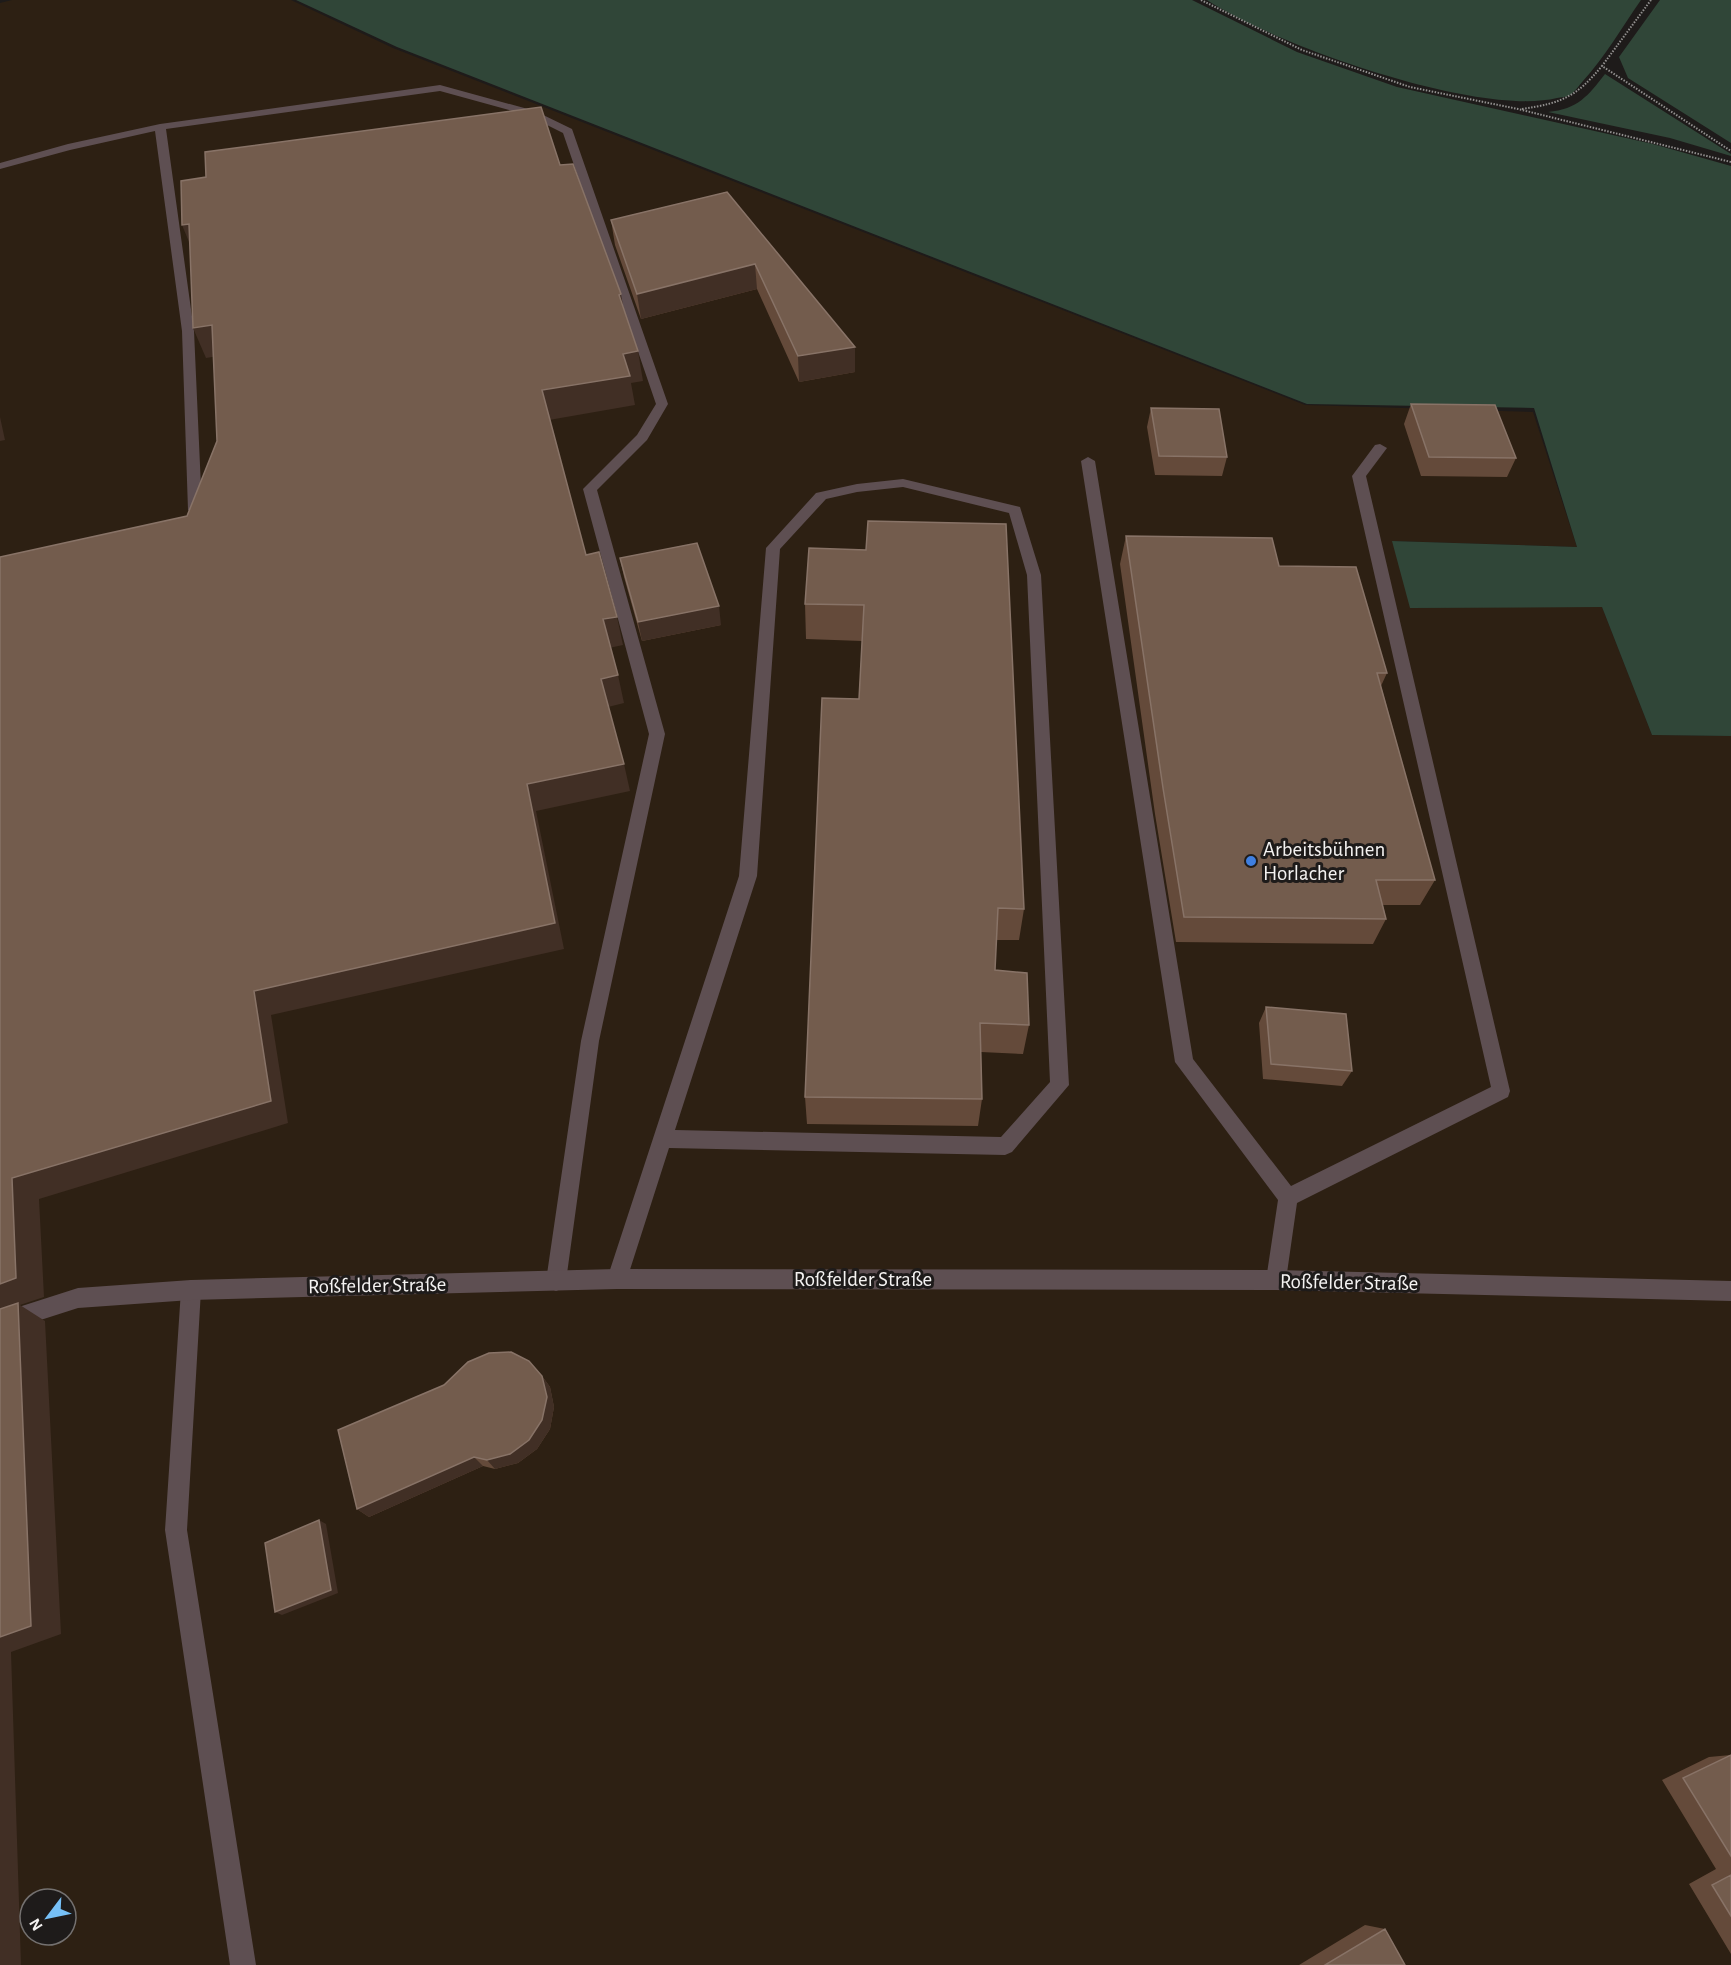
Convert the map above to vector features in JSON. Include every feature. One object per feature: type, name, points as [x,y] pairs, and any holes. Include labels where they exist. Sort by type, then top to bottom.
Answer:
[{"type":"street","points":[[0,166],[68,147],[160,127],[441,88],[531,113],[568,131],[662,404],[642,437],[590,489],[657,734],[590,1041],[555,1281]]},
{"type":"street","points":[[160,127],[188,330],[195,510]]},
{"type":"street","points":[[1288,1198],[1501,1091],[1359,476],[1380,448]]},
{"type":"street","points":[[1088,461],[1184,1062],[1288,1198],[1276,1280]]},
{"type":"street","points":[[617,1279],[748,876],[773,548],[821,496],[857,488],[903,483],[1015,510],[1034,575],[1060,1084],[1005,1146],[663,1139]]},
{"type":"street","name":"Roßfelder Straße","points":[[0,1323],[78,1298],[191,1290],[617,1279],[1276,1280],[1731,1290]]},
{"type":"street","points":[[191,1290],[176,1530],[243,1965]]},
{"type":"path","points":[[1201,0],[1302,50],[1399,83],[1657,142],[1731,162]]},
{"type":"path","points":[[1518,109],[1556,105],[1580,92],[1651,0]]},
{"type":"path","points":[[1602,66],[1731,150]]},
{"type":"shaded area","points":[[12,0],[291,0],[393,48],[1305,405],[1533,412],[1577,547],[1393,541],[1602,607],[1652,735],[1731,736],[1731,1965],[0,1965],[0,3]]},
{"type":"green space","points":[[296,0],[1192,0],[1297,52],[1397,87],[1653,144],[1731,166],[1731,736],[1652,735],[1602,607],[1410,608],[1392,541],[1577,547],[1534,408],[1307,404],[397,47]]},
{"type":"green space","points":[[1207,0],[1641,0],[1599,62],[1572,94],[1557,98],[1522,101],[1479,97],[1378,73],[1279,37],[1238,18]]},
{"type":"green space","points":[[1660,0],[1731,0],[1731,143],[1628,78],[1619,57]]},
{"type":"green space","points":[[1605,74],[1731,156],[1670,138],[1548,112],[1567,108],[1581,100]]},
{"type":"building","points":[[541,107],[560,165],[573,164],[621,294],[619,295],[638,351],[623,354],[630,376],[542,390],[586,555],[599,552],[617,617],[603,619],[618,675],[601,679],[624,764],[527,784],[555,923],[254,991],[271,1101],[12,1178],[16,1278],[0,1284],[0,557],[187,516],[217,441],[212,325],[193,328],[189,224],[182,225],[181,181],[206,177],[205,152]]},
{"type":"building","points":[[727,192],[855,347],[798,356],[755,264],[637,294],[611,220]]},
{"type":"building","points":[[1411,404],[1495,405],[1516,458],[1429,457]]},
{"type":"building","points":[[1151,408],[1219,409],[1227,457],[1159,456]]},
{"type":"building","points":[[868,521],[1006,524],[1024,909],[998,908],[995,970],[1027,973],[1029,1025],[980,1023],[982,1099],[805,1097],[822,698],[859,699],[864,605],[805,604],[809,548],[866,550]]},
{"type":"building","points":[[1126,536],[1272,538],[1279,566],[1356,567],[1387,673],[1377,673],[1435,880],[1376,880],[1386,919],[1184,917]]},
{"type":"building","points":[[697,543],[719,606],[638,622],[620,558]]},
{"type":"building","points":[[1266,1007],[1346,1014],[1352,1071],[1271,1064]]},
{"type":"building","points":[[18,1303],[31,1626],[0,1637],[0,1309]]},
{"type":"building","points":[[511,1352],[529,1361],[542,1376],[547,1397],[542,1420],[529,1440],[510,1454],[487,1460],[474,1457],[357,1509],[338,1430],[444,1385],[468,1362],[489,1353]]},
{"type":"building","points":[[319,1520],[331,1590],[275,1612],[265,1543]]},
{"type":"building","points":[[1731,1755],[1731,1856],[1683,1778]]},
{"type":"building","points":[[1731,1875],[1731,1916],[1712,1885]]},
{"type":"building","points":[[1385,1929],[1405,1965],[1325,1965]]},
{"type":"place","name":"Arbeitsbühnen Horlacher","points":[[1251,861]]}]
